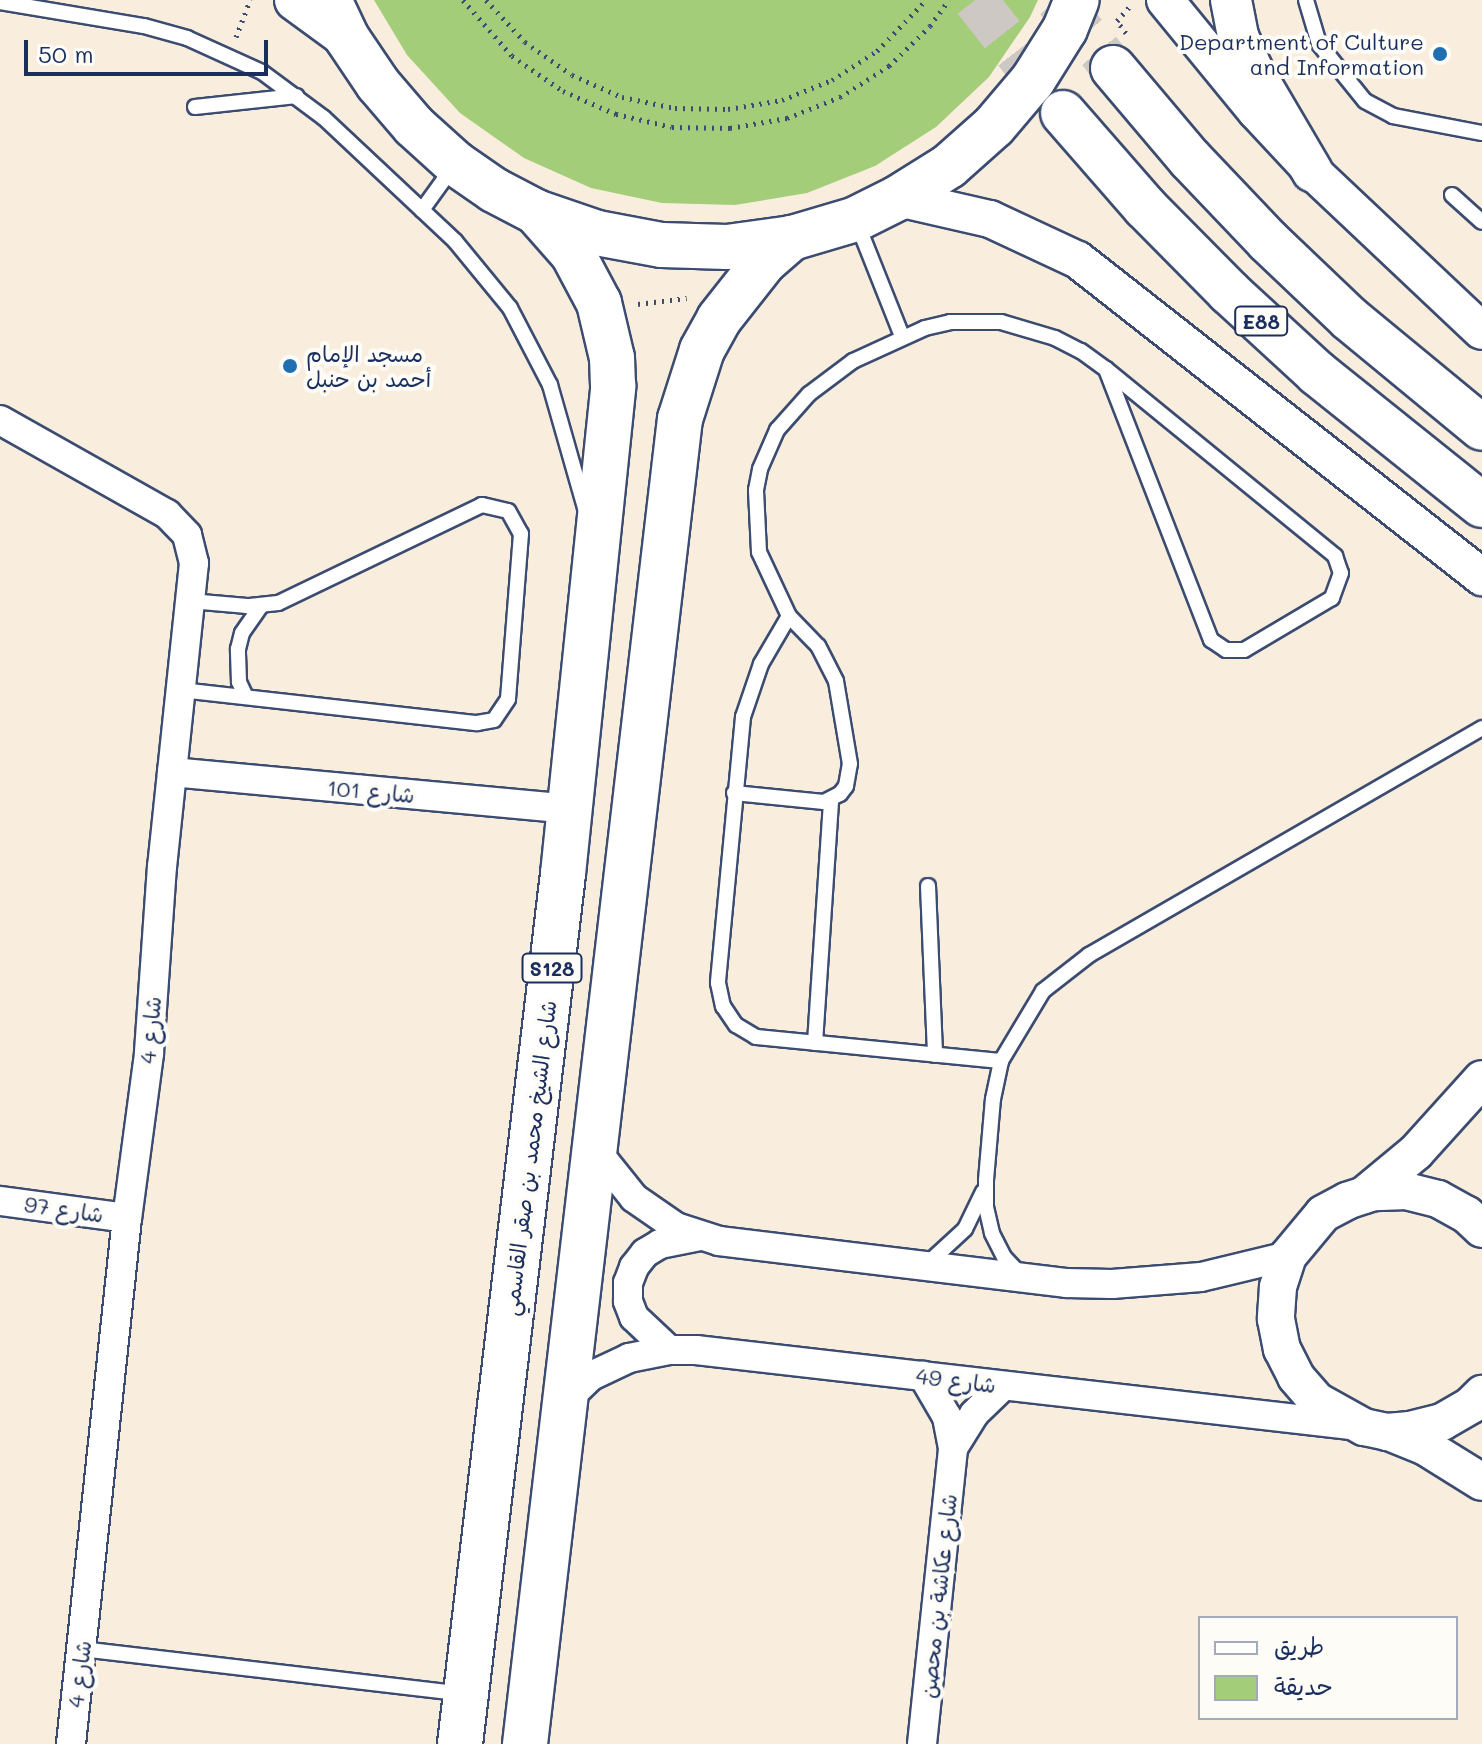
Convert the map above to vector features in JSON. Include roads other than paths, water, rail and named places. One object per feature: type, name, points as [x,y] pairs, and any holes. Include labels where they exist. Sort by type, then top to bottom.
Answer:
[{"type":"main road","points":[[295,0],[338,19],[378,84],[414,126],[455,163],[536,212],[597,233],[662,245],[727,247],[792,238],[856,219],[898,198],[949,166],[994,126],[1033,80],[1065,29],[1077,0]]},
{"type":"main road","points":[[1231,0],[1238,36],[1251,67],[1312,171]]},
{"type":"main road","name":"E88","points":[[1113,68],[1190,159],[1268,241],[1350,319],[1482,428]]},
{"type":"main road","name":"E88","points":[[1063,113],[1145,207],[1229,292],[1317,373],[1482,505]]},
{"type":"main road","name":"شارع الشيخ محمد بن صقر القاسمي","points":[[460,1744],[570,809],[613,386],[612,358],[601,312],[573,254],[536,212]]},
{"type":"main road","name":"S128","points":[[525,1744],[548,1520],[680,419],[702,350],[719,319],[764,262],[792,238]]},
{"type":"main road","points":[[491,1478],[512,1453],[529,1450],[537,1455],[542,1463],[548,1520]]},
{"type":"street","points":[[1165,0],[1256,111],[1312,171],[1482,331]]},
{"type":"street","points":[[898,198],[990,219],[1020,230],[1078,260],[1482,577]]},
{"type":"street","name":"شارع 4","points":[[0,420],[178,523],[192,549],[190,601],[172,772],[150,1040],[127,1218],[71,1744]]},
{"type":"street","name":"شارع 101","points":[[172,772],[570,809]]},
{"type":"street","points":[[1482,1079],[1416,1152],[1364,1195],[1323,1214],[1288,1256],[1278,1287],[1276,1319],[1282,1349],[1296,1377],[1317,1401],[1376,1429],[1424,1446],[1482,1482]]},
{"type":"street","points":[[595,1136],[602,1158],[634,1198],[665,1221],[700,1236],[1067,1283],[1156,1283],[1230,1271],[1288,1256]]},
{"type":"street","points":[[1364,1195],[1407,1191],[1438,1199],[1467,1215],[1482,1229]]},
{"type":"street","name":"شارع 97","points":[[0,1201],[127,1218]]},
{"type":"street","points":[[669,1350],[634,1317],[628,1301],[628,1283],[634,1267],[645,1253],[660,1244],[700,1236]]},
{"type":"street","name":"شارع 49","points":[[563,1403],[575,1388],[610,1365],[669,1350],[1376,1429]]},
{"type":"street","name":"شارع عكاشة بن محصن","points":[[922,1744],[953,1448],[941,1402],[923,1376]]},
{"type":"street","name":"شارع عكاشة بن محصن","points":[[953,1448],[974,1414],[1003,1386]]},
{"type":"street","points":[[1376,1429],[1442,1422],[1471,1405],[1482,1394]]},
{"type":"lane","points":[[1306,0],[1319,44],[1365,101],[1393,116],[1482,133]]},
{"type":"lane","points":[[0,2],[144,26],[187,38],[240,61],[296,96],[422,210],[485,274],[532,346],[563,427],[596,554]]},
{"type":"lane","points":[[195,107],[296,96]]},
{"type":"lane","points":[[422,210],[455,163]]},
{"type":"lane","points":[[1452,195],[1482,222]]},
{"type":"lane","points":[[856,219],[902,336]]},
{"type":"lane","points":[[734,793],[824,802],[840,794],[850,775],[841,699],[818,646],[789,616],[759,552],[756,490],[767,449],[790,413],[820,385],[853,361],[902,336],[950,322],[1001,322],[1055,338],[1106,369],[1335,556],[1341,573],[1332,598],[1244,650],[1226,650],[1211,640],[1106,369]]},
{"type":"lane","points":[[181,690],[477,723],[494,720],[508,699],[518,525],[500,506],[482,505],[294,597],[261,606],[190,601]]},
{"type":"lane","points":[[246,697],[239,682],[238,649],[242,633],[261,606]]},
{"type":"lane","points":[[789,616],[767,651],[750,690],[734,793],[719,995],[729,1016],[745,1032],[756,1037],[1001,1061]]},
{"type":"lane","points":[[1022,1277],[1004,1257],[992,1233],[986,1206],[986,1180],[993,1099],[1001,1061],[1031,1006],[1072,965],[1482,728]]},
{"type":"lane","points":[[815,1043],[831,800]]},
{"type":"lane","points":[[928,886],[935,1055]]},
{"type":"lane","points":[[925,1265],[965,1229],[978,1205],[986,1180]]},
{"type":"lane","points":[[82,1649],[465,1694]]},
{"type":"tunnel","points":[[975,0],[1057,105]]},
{"type":"tunnel","points":[[1057,0],[1113,68]]},
{"type":"place","name":"Department of Culture and Information","points":[[1440,54]]},
{"type":"place","name":"مسجد الإمام أحمد بن حنبل","points":[[290,366]]}]
